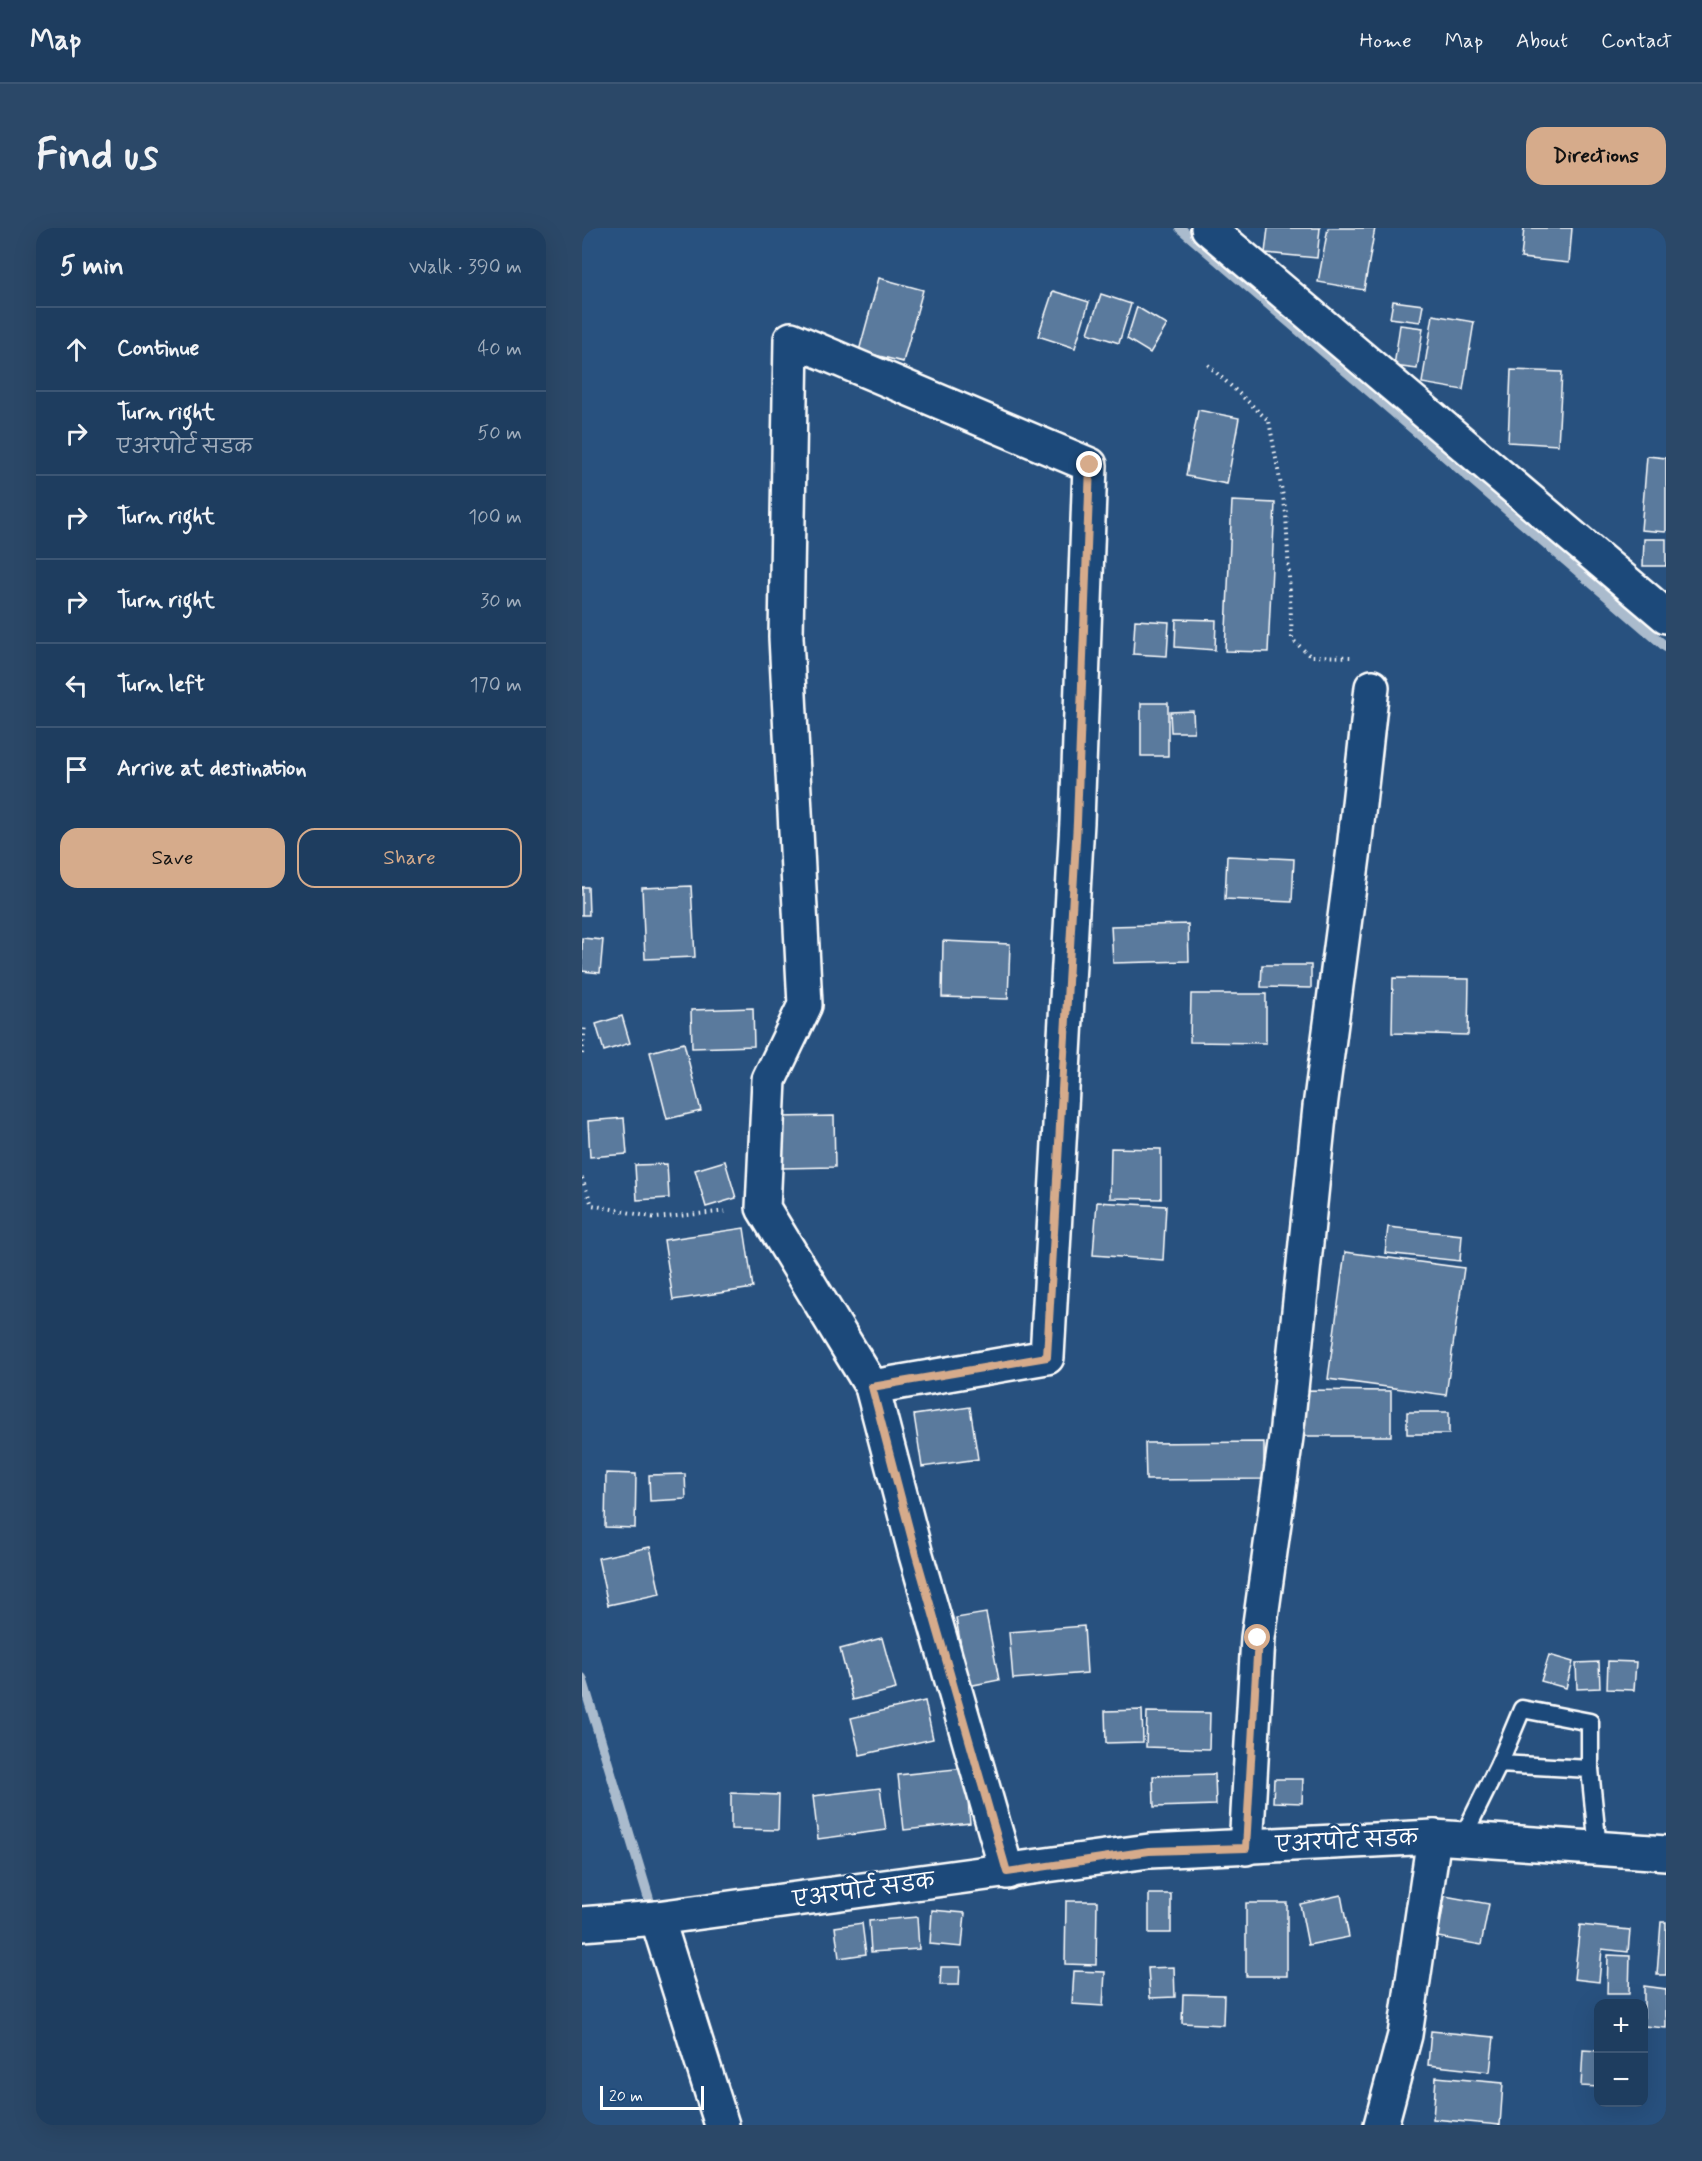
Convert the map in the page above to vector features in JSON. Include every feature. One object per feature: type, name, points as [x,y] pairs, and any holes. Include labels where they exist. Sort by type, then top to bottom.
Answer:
[{"type":"street","points":[[1208,228],[1666,616]]},
{"type":"street","points":[[872,1387],[1047,1357],[1077,822],[1090,465],[791,339],[786,637],[805,1005],[769,1080],[763,1208],[872,1387],[919,1566],[1007,1872]]},
{"type":"street","points":[[1246,1848],[1258,1638],[1286,1437],[1320,1107],[1354,849],[1372,687]]},
{"type":"street","points":[[1381,2125],[1405,2035],[1448,1838]]},
{"type":"street","name":"एअरपोर्ट सडक","points":[[582,1924],[647,1919],[1149,1851],[1448,1838],[1666,1853]]},
{"type":"street","points":[[647,1919],[722,2125]]},
{"type":"lane","points":[[1448,1838],[1498,1764],[1522,1709],[1590,1722],[1590,1769],[1598,1849]]},
{"type":"lane","points":[[1498,1764],[1590,1769]]},
{"type":"path","points":[[1208,365],[1269,421],[1286,513],[1292,639],[1310,656],[1363,658],[1372,687]]},
{"type":"path","points":[[582,1054],[585,1025]]},
{"type":"path","points":[[582,1178],[592,1205],[656,1218],[763,1208]]},
{"type":"building","points":[[1268,228],[1320,228],[1317,258],[1265,253]]},
{"type":"building","points":[[1328,228],[1375,228],[1364,290],[1318,282]]},
{"type":"building","points":[[1524,228],[1572,228],[1569,263],[1521,258]]},
{"type":"building","points":[[879,278],[923,290],[903,362],[859,351]]},
{"type":"building","points":[[1053,291],[1089,302],[1075,348],[1038,336]]},
{"type":"building","points":[[1101,294],[1131,304],[1119,343],[1088,333]]},
{"type":"building","points":[[1393,301],[1423,305],[1420,322],[1390,318]]},
{"type":"building","points":[[1137,307],[1167,325],[1150,353],[1127,339]]},
{"type":"building","points":[[1433,315],[1474,322],[1463,390],[1422,383]]},
{"type":"building","points":[[1400,325],[1423,328],[1417,369],[1394,366]]},
{"type":"building","points":[[1511,370],[1562,372],[1558,445],[1508,442]]},
{"type":"building","points":[[1198,410],[1239,418],[1227,484],[1186,476]]},
{"type":"building","points":[[1647,456],[1666,458],[1666,532],[1641,530]]},
{"type":"building","points":[[1232,501],[1275,503],[1268,652],[1225,651]]},
{"type":"building","points":[[1644,539],[1666,539],[1666,566],[1643,566]]},
{"type":"building","points":[[1176,619],[1216,620],[1215,650],[1175,647]]},
{"type":"building","points":[[1135,620],[1169,622],[1167,656],[1133,654]]},
{"type":"building","points":[[1141,703],[1168,703],[1168,756],[1141,756]]},
{"type":"building","points":[[1193,711],[1194,732],[1171,732],[1170,712]]},
{"type":"building","points":[[1227,856],[1294,859],[1292,902],[1225,899]]},
{"type":"building","points":[[691,886],[695,957],[645,959],[642,888]]},
{"type":"building","points":[[582,887],[588,887],[589,915],[582,915]]},
{"type":"building","points":[[1188,924],[1189,961],[1113,963],[1111,926]]},
{"type":"building","points":[[582,938],[603,940],[600,973],[582,971]]},
{"type":"building","points":[[943,941],[1010,944],[1008,999],[942,997]]},
{"type":"building","points":[[1262,965],[1311,965],[1311,988],[1261,987]]},
{"type":"building","points":[[1393,978],[1469,979],[1468,1035],[1392,1033]]},
{"type":"building","points":[[1191,994],[1266,994],[1266,1043],[1190,1042]]},
{"type":"building","points":[[753,1008],[754,1046],[692,1048],[691,1010]]},
{"type":"building","points":[[622,1016],[630,1043],[604,1051],[596,1024]]},
{"type":"building","points":[[684,1043],[701,1111],[667,1119],[650,1052]]},
{"type":"building","points":[[834,1116],[835,1167],[780,1168],[779,1117]]},
{"type":"building","points":[[624,1118],[627,1154],[590,1157],[588,1121]]},
{"type":"building","points":[[1111,1148],[1161,1149],[1161,1199],[1110,1198]]},
{"type":"building","points":[[725,1161],[736,1198],[706,1207],[695,1170]]},
{"type":"building","points":[[667,1164],[669,1198],[637,1200],[635,1165]]},
{"type":"building","points":[[1097,1202],[1166,1206],[1163,1260],[1093,1255]]},
{"type":"building","points":[[1388,1227],[1462,1235],[1460,1261],[1385,1253]]},
{"type":"building","points":[[744,1228],[753,1288],[673,1300],[664,1240]]},
{"type":"building","points":[[1345,1252],[1464,1268],[1446,1395],[1328,1379]]},
{"type":"building","points":[[1301,1390],[1391,1391],[1391,1436],[1301,1436]]},
{"type":"building","points":[[970,1407],[978,1459],[922,1467],[914,1415]]},
{"type":"building","points":[[1407,1412],[1449,1412],[1449,1434],[1407,1434]]},
{"type":"building","points":[[1264,1442],[1264,1479],[1146,1480],[1145,1443]]},
{"type":"building","points":[[606,1473],[636,1474],[635,1528],[605,1527]]},
{"type":"building","points":[[685,1474],[686,1499],[650,1501],[649,1475]]},
{"type":"building","points":[[650,1547],[660,1594],[608,1605],[598,1558]]},
{"type":"building","points":[[986,1613],[999,1680],[968,1686],[956,1618]]},
{"type":"building","points":[[1084,1626],[1087,1673],[1013,1679],[1009,1632]]},
{"type":"building","points":[[882,1638],[896,1689],[853,1700],[840,1649]]},
{"type":"building","points":[[1549,1655],[1573,1662],[1566,1688],[1541,1681]]},
{"type":"building","points":[[1608,1661],[1636,1662],[1634,1690],[1607,1689]]},
{"type":"building","points":[[1599,1662],[1600,1688],[1577,1689],[1576,1663]]},
{"type":"building","points":[[925,1701],[933,1739],[860,1755],[851,1718]]},
{"type":"building","points":[[1142,1710],[1143,1742],[1106,1743],[1105,1711]]},
{"type":"building","points":[[1147,1712],[1210,1713],[1209,1749],[1146,1747]]},
{"type":"building","points":[[965,1768],[970,1823],[904,1830],[898,1775]]},
{"type":"building","points":[[1215,1774],[1216,1805],[1154,1807],[1153,1776]]},
{"type":"building","points":[[1274,1779],[1303,1779],[1302,1803],[1273,1802]]},
{"type":"building","points":[[880,1788],[886,1830],[818,1839],[813,1796]]},
{"type":"building","points":[[731,1793],[779,1795],[778,1830],[731,1829]]},
{"type":"building","points":[[1149,1894],[1171,1894],[1171,1933],[1149,1933]]},
{"type":"building","points":[[1341,1895],[1349,1937],[1308,1945],[1300,1904]]},
{"type":"building","points":[[1445,1896],[1489,1904],[1481,1945],[1438,1937]]},
{"type":"building","points":[[1066,1901],[1097,1901],[1096,1965],[1065,1964]]},
{"type":"building","points":[[1246,1903],[1287,1903],[1287,1976],[1246,1976]]},
{"type":"building","points":[[932,1910],[965,1913],[962,1947],[930,1944]]},
{"type":"building","points":[[917,1917],[919,1949],[871,1952],[869,1921]]},
{"type":"building","points":[[1661,1922],[1666,1922],[1666,1975],[1657,1975]]},
{"type":"building","points":[[862,1923],[866,1954],[839,1958],[835,1927]]},
{"type":"building","points":[[1580,1925],[1630,1930],[1628,1952],[1602,1949],[1599,1982],[1574,1979]]},
{"type":"building","points":[[1608,1955],[1630,1956],[1629,1994],[1607,1994]]},
{"type":"building","points":[[941,1967],[960,1967],[959,1985],[940,1985]]},
{"type":"building","points":[[1174,1967],[1175,1997],[1150,1998],[1148,1968]]},
{"type":"building","points":[[1074,1971],[1105,1972],[1103,2006],[1072,2004]]},
{"type":"building","points":[[1644,1986],[1666,1989],[1666,2028],[1648,2026],[1648,1999],[1644,1999]]},
{"type":"building","points":[[1183,1994],[1224,1995],[1223,2025],[1182,2023]]},
{"type":"building","points":[[1431,2031],[1494,2037],[1490,2072],[1428,2065]]},
{"type":"building","points":[[1583,2050],[1594,2051],[1594,2087],[1581,2086]]},
{"type":"building","points":[[1436,2077],[1503,2083],[1500,2125],[1433,2119]]},
{"type":"waterway","points":[[1180,228],[1666,647]]},
{"type":"waterway","points":[[582,1678],[649,1899]]},
{"type":"route","points":[[1090,465],[1077,822],[1047,1357],[872,1387],[966,1735],[1007,1872],[1149,1851],[1246,1848],[1258,1638]]}]
